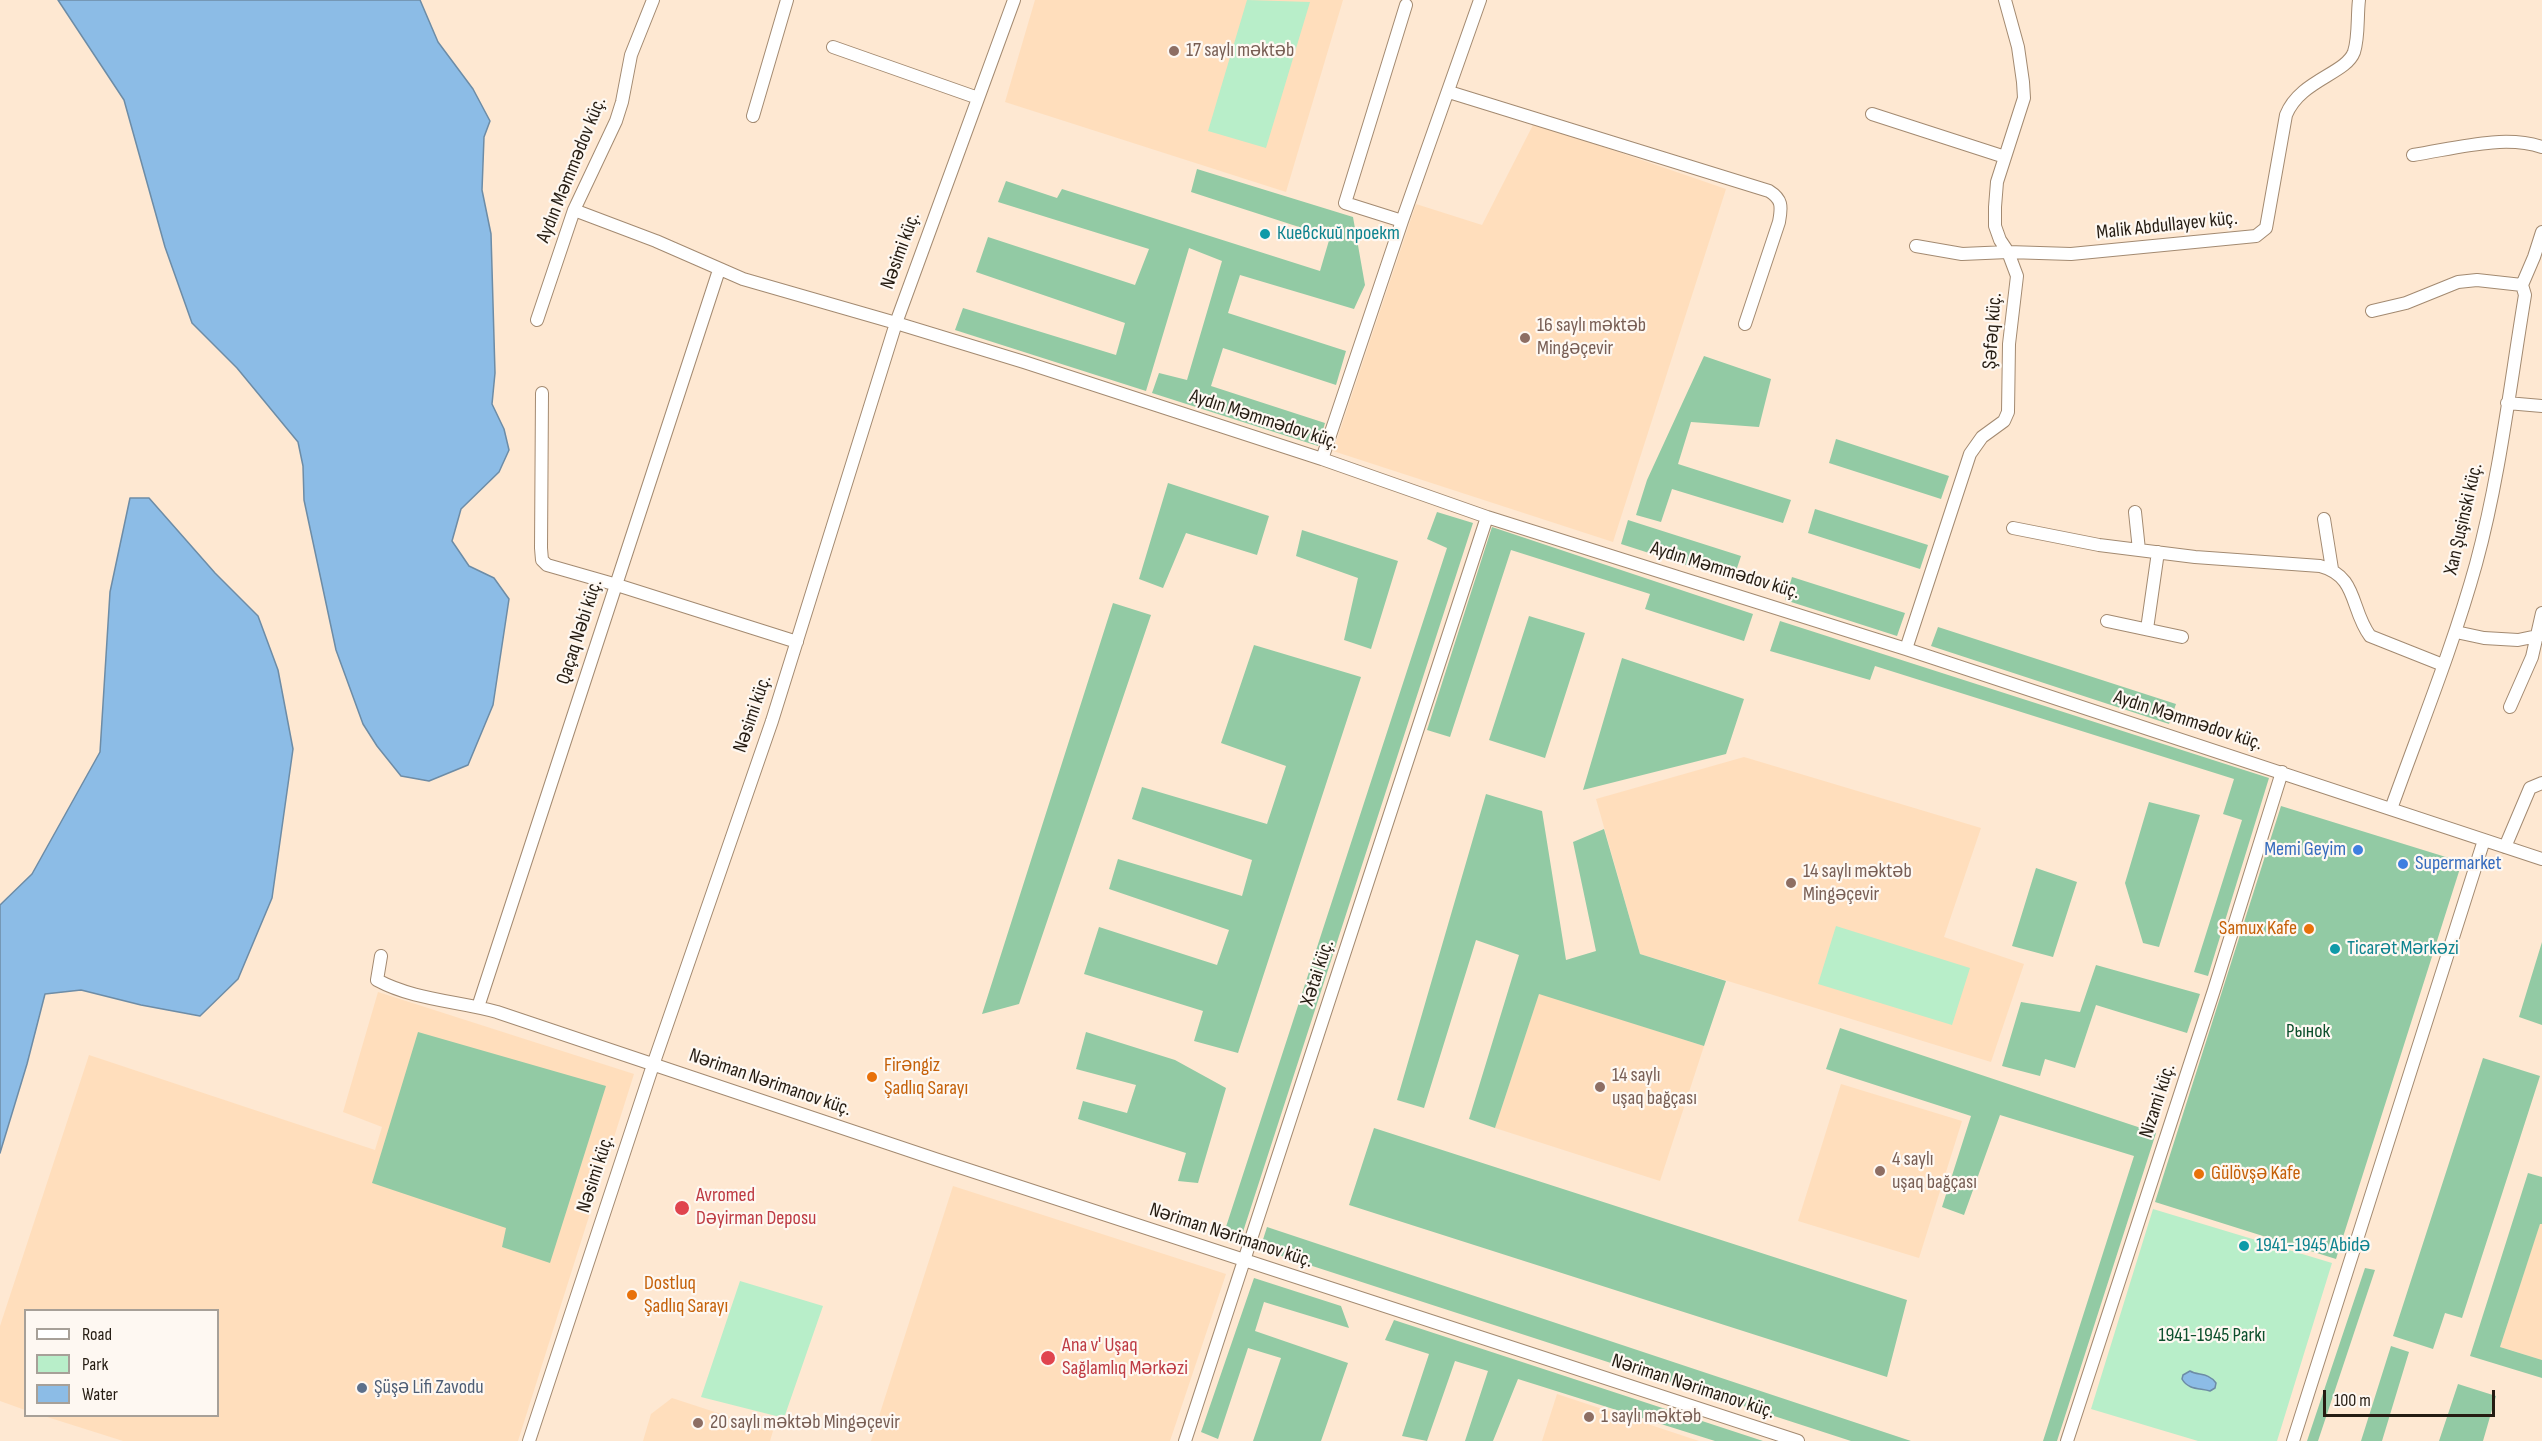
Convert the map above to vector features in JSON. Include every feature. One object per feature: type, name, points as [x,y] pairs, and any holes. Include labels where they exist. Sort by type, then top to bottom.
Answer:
[{"type":"street","name":"Aydın Məmmədov küç.","points":[[537,320],[574,210],[616,122],[631,55],[652,0]]},
{"type":"street","points":[[753,116],[787,0]]},
{"type":"street","name":"Nəsimi küç.","points":[[529,1441],[652,1065],[797,642],[896,323],[1014,0]]},
{"type":"street","points":[[1322,459],[1402,221],[1480,0]]},
{"type":"street","name":"Şəfəq küç.","points":[[1906,649],[1970,454],[1982,436],[2004,421],[2008,412],[2009,344],[2017,276],[1995,226],[1998,182],[2024,98],[2024,90],[2018,46],[2005,0]]},
{"type":"street","name":"Malik Abdullayev küç.","points":[[1916,246],[1962,254],[2100,253],[2256,236],[2263,233],[2266,228],[2286,115],[2291,103],[2299,93],[2347,62],[2354,52],[2359,0]]},
{"type":"street","points":[[1402,221],[1345,203],[1407,5]]},
{"type":"street","points":[[833,47],[978,98]]},
{"type":"street","points":[[1449,92],[1769,191],[1778,196],[1782,205],[1779,222],[1745,324]]},
{"type":"street","points":[[1872,114],[2006,157]]},
{"type":"street","points":[[2413,154],[2490,143],[2533,144],[2542,147]]},
{"type":"street","name":"Aydın Məmmədov küç.","points":[[574,210],[656,241],[743,279],[896,323],[1322,459],[1487,517],[1906,649],[2542,859]]},
{"type":"street","name":"Xan Şuşinski küç.","points":[[2391,809],[2456,632],[2491,501],[2525,295],[2522,285],[2542,232]]},
{"type":"street","name":"Qaçaq Nəbi küç.","points":[[478,1007],[719,270]]},
{"type":"street","points":[[2372,311],[2406,303],[2458,282],[2477,280],[2522,285]]},
{"type":"street","points":[[542,393],[543,560],[547,566],[617,585],[797,642]]},
{"type":"street","points":[[2507,403],[2542,406]]},
{"type":"street","points":[[2135,512],[2139,550]]},
{"type":"street","name":"Xətai küç.","points":[[1185,1441],[1487,517]]},
{"type":"street","points":[[2324,519],[2332,569]]},
{"type":"street","points":[[2013,528],[2099,545],[2332,569],[2346,582],[2370,636],[2443,665]]},
{"type":"street","points":[[2147,629],[2158,552]]},
{"type":"street","points":[[2510,707],[2528,670],[2539,635],[2542,613]]},
{"type":"street","points":[[2107,621],[2182,637]]},
{"type":"street","points":[[2456,632],[2484,638],[2518,640],[2539,635]]},
{"type":"street","name":"Nizami küç.","points":[[2070,1440],[2282,772]]},
{"type":"street","points":[[2505,847],[2530,788],[2542,783]]},
{"type":"street","points":[[2293,1441],[2484,840]]},
{"type":"street","name":"Nəriman Nərimanov küç.","points":[[381,956],[377,980],[386,985],[433,999],[478,1007],[1798,1441]]},
{"type":"shaded area","name":"17 saylı məktəb","points":[[1035,0],[1343,0],[1286,192],[1005,102]]},
{"type":"shaded area","name":"16 saylı məktəb Mingəçevir","points":[[1534,123],[1726,189],[1613,542],[1333,451],[1416,204],[1482,225]]},
{"type":"shaded area","name":"14 saylı məktəb Mingəçevir","points":[[1744,757],[1981,828],[1944,937],[2024,964],[1991,1062],[1640,954],[1596,799]]},
{"type":"shaded area","name":"Şüşə Lifi Zavodu","points":[[378,992],[634,1074],[518,1441],[123,1441],[47,1417],[219,1417],[219,1309],[24,1309],[24,1410],[0,1401],[0,1326],[89,1055],[375,1150],[382,1127],[343,1112]]},
{"type":"shaded area","name":"14 saylı uşaq bağçası","points":[[1539,993],[1704,1046],[1660,1181],[1495,1128]]},
{"type":"shaded area","name":"4 saylı uşaq bağçası","points":[[1841,1084],[1962,1121],[1919,1258],[1798,1221]]},
{"type":"shaded area","name":"Ana v' Uşaq Sağlamlıq Mərkəzi","points":[[953,1186],[1226,1274],[1170,1441],[871,1441]]},
{"type":"shaded area","points":[[2540,1223],[2542,1224],[2542,1360],[2500,1347]]},
{"type":"shaded area","name":"1 saylı məktəb","points":[[1557,1394],[1699,1441],[1542,1441]]},
{"type":"shaded area","name":"20 saylı məktəb Mingəçevir","points":[[672,1398],[773,1431],[770,1441],[643,1441],[651,1414]]},
{"type":"green space","points":[[1247,0],[1310,2],[1266,148],[1208,131]]},
{"type":"green space","points":[[1197,169],[1353,217],[1365,285],[1354,309],[1240,275],[1228,313],[1346,351],[1336,385],[1223,348],[1211,386],[1325,423],[1318,446],[1152,393],[1159,373],[1187,380],[1222,261],[1189,248],[1146,391],[955,330],[963,308],[1116,355],[1125,323],[976,272],[988,237],[1135,285],[1149,249],[998,202],[1006,181],[1057,198],[1062,189],[1320,271],[1330,237],[1191,192]]},
{"type":"green space","points":[[1704,356],[1771,379],[1759,427],[1691,422],[1678,464],[1791,500],[1783,523],[1672,489],[1661,522],[1636,515],[1647,480]]},
{"type":"green space","points":[[1836,439],[1949,476],[1941,499],[1829,463]]},
{"type":"green space","points":[[1168,483],[1269,516],[1257,555],[1186,533],[1163,588],[1139,579]]},
{"type":"green space","points":[[1815,509],[1928,545],[1920,569],[1808,533]]},
{"type":"green space","points":[[1437,512],[1473,523],[1240,1241],[1223,1236],[1447,548],[1427,539]]},
{"type":"green space","points":[[1628,520],[1741,556],[1733,580],[1621,544]]},
{"type":"green space","points":[[1492,527],[1753,614],[1744,641],[1645,609],[1650,594],[1511,550],[1450,737],[1427,730]]},
{"type":"green space","points":[[1302,530],[1398,561],[1371,649],[1344,640],[1358,578],[1296,556]]},
{"type":"green space","points":[[1792,577],[1905,613],[1897,636],[1785,600]]},
{"type":"green space","points":[[1113,603],[1151,615],[1019,1004],[982,1014]]},
{"type":"green space","points":[[1529,616],[1585,633],[1545,758],[1489,740]]},
{"type":"green space","points":[[1780,621],[2269,778],[2208,976],[2194,972],[2242,820],[2223,814],[2234,779],[1875,666],[1870,680],[1770,651]]},
{"type":"green space","points":[[1938,627],[2176,704],[2169,724],[1931,646]]},
{"type":"green space","points":[[1254,645],[1361,677],[1238,1053],[1194,1041],[1203,1011],[1084,974],[1099,927],[1217,965],[1229,930],[1109,889],[1118,859],[1242,896],[1252,860],[1132,819],[1142,787],[1267,824],[1286,766],[1221,743]]},
{"type":"green space","points":[[1622,658],[1744,699],[1726,754],[1583,790]]},
{"type":"green space","points":[[1486,794],[1542,811],[1566,960],[1596,951],[1573,842],[1604,829],[1640,954],[1726,981],[1704,1046],[1539,994],[1495,1128],[1469,1119],[1519,955],[1476,940],[1424,1108],[1397,1100]]},
{"type":"green space","points":[[2149,802],[2200,815],[2159,947],[2143,943],[2125,883]]},
{"type":"green space","name":"Рынок","points":[[2281,806],[2462,862],[2336,1259],[2155,1202]]},
{"type":"green space","points":[[2036,868],[2077,882],[2053,957],[2012,946]]},
{"type":"green space","points":[[1836,926],[1970,968],[1952,1025],[1818,984]]},
{"type":"green space","points":[[2542,942],[2542,1025],[2519,1017]]},
{"type":"green space","points":[[2096,965],[2200,994],[2187,1033],[2096,1005],[2075,1068],[2045,1059],[2040,1076],[2002,1066],[2021,1002],[2080,1012]]},
{"type":"green space","points":[[1840,1028],[2156,1133],[2057,1441],[2043,1441],[2134,1156],[2000,1115],[1964,1215],[1942,1207],[1971,1116],[1826,1069]]},
{"type":"green space","points":[[418,1032],[606,1086],[550,1263],[502,1247],[506,1228],[372,1183]]},
{"type":"green space","points":[[1086,1032],[1175,1060],[1226,1088],[1198,1183],[1178,1181],[1186,1153],[1078,1119],[1083,1101],[1127,1113],[1136,1085],[1076,1069]]},
{"type":"green space","points":[[2483,1058],[2540,1076],[2462,1318],[2445,1313],[2433,1349],[2393,1336]]},
{"type":"green space","points":[[1374,1128],[1907,1300],[1887,1377],[1349,1205]]},
{"type":"green space","points":[[2528,1173],[2542,1177],[2542,1224],[2540,1224],[2500,1347],[2542,1360],[2542,1378],[2470,1356]]},
{"type":"green space","name":"1941-1945 Parkı","points":[[2153,1209],[2332,1263],[2277,1441],[2198,1441],[2091,1409]]},
{"type":"green space","points":[[1267,1227],[1911,1441],[1851,1441],[1260,1249]]},
{"type":"green space","points":[[2365,1268],[2375,1270],[2318,1441],[2307,1441]]},
{"type":"green space","points":[[1254,1278],[1341,1306],[1349,1328],[1264,1302],[1255,1331],[1348,1363],[1321,1441],[1253,1441],[1281,1358],[1248,1348],[1218,1439],[1201,1432]]},
{"type":"green space","points":[[740,1281],[823,1306],[784,1418],[701,1397]]},
{"type":"green space","points":[[1394,1320],[1763,1441],[1715,1441],[1518,1379],[1493,1441],[1465,1441],[1488,1371],[1455,1361],[1427,1441],[1402,1436],[1429,1354],[1385,1340]]},
{"type":"green space","points":[[2391,1346],[2409,1352],[2382,1441],[2361,1441]]},
{"type":"green space","points":[[2458,1384],[2496,1396],[2483,1441],[2439,1441]]},
{"type":"water","points":[[58,0],[420,0],[438,42],[473,89],[490,121],[484,137],[482,190],[491,234],[495,373],[492,404],[504,429],[509,450],[499,472],[461,509],[452,541],[469,566],[494,578],[509,599],[493,705],[468,765],[429,781],[401,776],[363,724],[336,650],[304,500],[303,466],[298,442],[237,368],[192,323],[165,247],[124,100]]},
{"type":"water","points":[[130,498],[149,498],[215,573],[258,616],[278,670],[293,749],[272,898],[238,979],[200,1016],[141,1005],[81,990],[45,994],[0,1153],[0,905],[32,874],[100,752],[110,592]]},
{"type":"water","points":[[2190,1371],[2210,1377],[2216,1383],[2215,1388],[2210,1391],[2194,1388],[2185,1383],[2182,1379],[2183,1375]]},
{"type":"place","name":"17 saylı məktəb","points":[[1174,51]]},
{"type":"place","name":"Киевский проект","points":[[1265,234]]},
{"type":"place","name":"16 saylı məktəb Mingəçevir","points":[[1525,338]]},
{"type":"place","name":"Memi Geyim","points":[[2358,850]]},
{"type":"place","name":"Supermarket","points":[[2403,864]]},
{"type":"place","name":"14 saylı məktəb Mingəçevir","points":[[1791,883]]},
{"type":"place","name":"Samux Kafe","points":[[2309,929]]},
{"type":"place","name":"Ticarət Mərkəzi","points":[[2335,949]]},
{"type":"place","name":"Firəngiz Şadlıq Sarayı","points":[[872,1077]]},
{"type":"place","name":"14 saylı uşaq bağçası","points":[[1600,1087]]},
{"type":"place","name":"4 saylı uşaq bağçası","points":[[1880,1171]]},
{"type":"place","name":"Gülövşə Kafe","points":[[2199,1174]]},
{"type":"place","name":"Avromed Dəyirman Deposu","points":[[682,1208]]},
{"type":"place","name":"1941-1945 Abidə","points":[[2244,1246]]},
{"type":"place","name":"Dostluq Şadlıq Sarayı","points":[[632,1295]]},
{"type":"place","name":"Ana v' Uşaq Sağlamlıq Mərkəzi","points":[[1048,1358]]},
{"type":"place","name":"Şüşə Lifi Zavodu","points":[[362,1388]]},
{"type":"place","name":"1 saylı məktəb","points":[[1589,1417]]},
{"type":"place","name":"20 saylı məktəb Mingəçevir","points":[[698,1423]]}]
